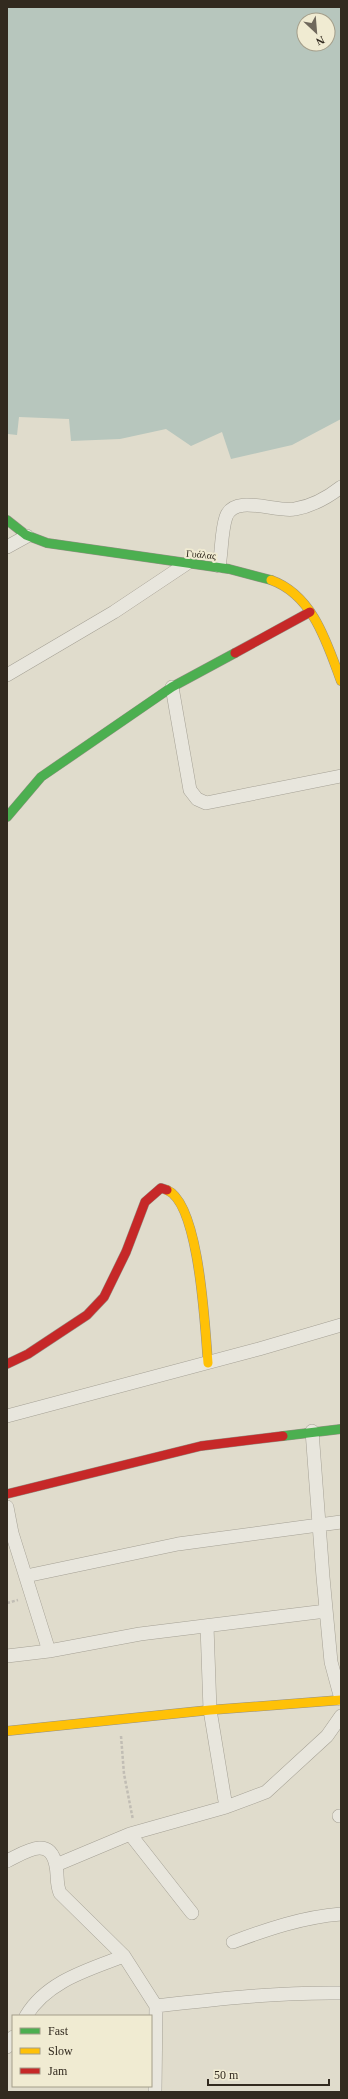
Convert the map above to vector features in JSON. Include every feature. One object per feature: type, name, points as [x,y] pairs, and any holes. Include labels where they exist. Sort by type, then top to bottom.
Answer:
[{"type":"street","points":[[220,566],[226,517],[233,508],[245,505],[293,510],[315,504],[341,487]]},
{"type":"street","name":"Γυάλας","points":[[7,520],[27,536],[52,544],[186,564],[220,566],[264,577],[285,586],[299,596],[310,612],[329,649],[341,681]]},
{"type":"street","points":[[7,547],[27,536]]},
{"type":"street","points":[[7,675],[107,616],[186,564]]},
{"type":"street","points":[[7,817],[40,777],[172,687],[310,612]]},
{"type":"street","points":[[172,687],[190,790],[197,799],[206,803],[341,776]]},
{"type":"street","points":[[7,1364],[28,1354],[87,1315],[104,1297],[126,1252],[145,1202],[161,1188],[171,1192],[180,1204],[193,1236],[201,1293],[208,1363]]},
{"type":"street","points":[[7,1416],[208,1363],[341,1325]]},
{"type":"street","points":[[7,1494],[201,1446],[341,1428]]},
{"type":"street","points":[[7,1731],[210,1710],[341,1699],[331,1662],[312,1431]]},
{"type":"street","points":[[7,1507],[12,1533],[49,1651]]},
{"type":"street","points":[[26,1576],[178,1544],[341,1522]]},
{"type":"street","points":[[7,1656],[49,1651],[140,1634],[326,1611]]},
{"type":"street","points":[[207,1626],[210,1710],[226,1807]]},
{"type":"street","points":[[56,1864],[133,1834],[226,1807],[266,1792],[327,1736],[341,1716]]},
{"type":"street","points":[[133,1834],[192,1913]]},
{"type":"street","points":[[7,1861],[35,1847],[43,1848],[50,1853],[56,1864],[57,1887],[60,1893],[124,1956],[156,2006],[155,2092]]},
{"type":"street","points":[[233,1942],[281,1924],[341,1914]]},
{"type":"street","points":[[27,2015],[48,1990],[68,1979],[124,1956]]},
{"type":"street","points":[[156,2006],[208,2000],[321,1993],[341,1994]]},
{"type":"path","points":[[119,1719],[124,1774],[133,1834]]},
{"type":"shaded area","points":[[7,7],[341,7],[341,419],[292,445],[231,459],[222,432],[191,446],[166,429],[120,439],[71,441],[69,419],[19,417],[17,435],[8,434]]},
{"type":"traffic: fast","points":[[7,520],[26,535],[47,543],[229,569],[271,580]]},
{"type":"traffic: fast","points":[[7,817],[41,777],[172,687],[235,653]]},
{"type":"traffic: fast","points":[[283,1436],[341,1429]]},
{"type":"traffic: slow","points":[[271,580],[285,587],[298,597],[308,609],[324,636],[341,681]]},
{"type":"traffic: slow","points":[[167,1190],[178,1200],[187,1218],[194,1242],[199,1269],[208,1363]]},
{"type":"traffic: slow","points":[[7,1731],[210,1710],[341,1700]]},
{"type":"traffic: jam","points":[[235,653],[310,612]]},
{"type":"traffic: jam","points":[[7,1364],[28,1354],[87,1315],[104,1297],[126,1252],[145,1202],[161,1188],[167,1190]]},
{"type":"traffic: jam","points":[[7,1494],[201,1446],[283,1436]]}]
